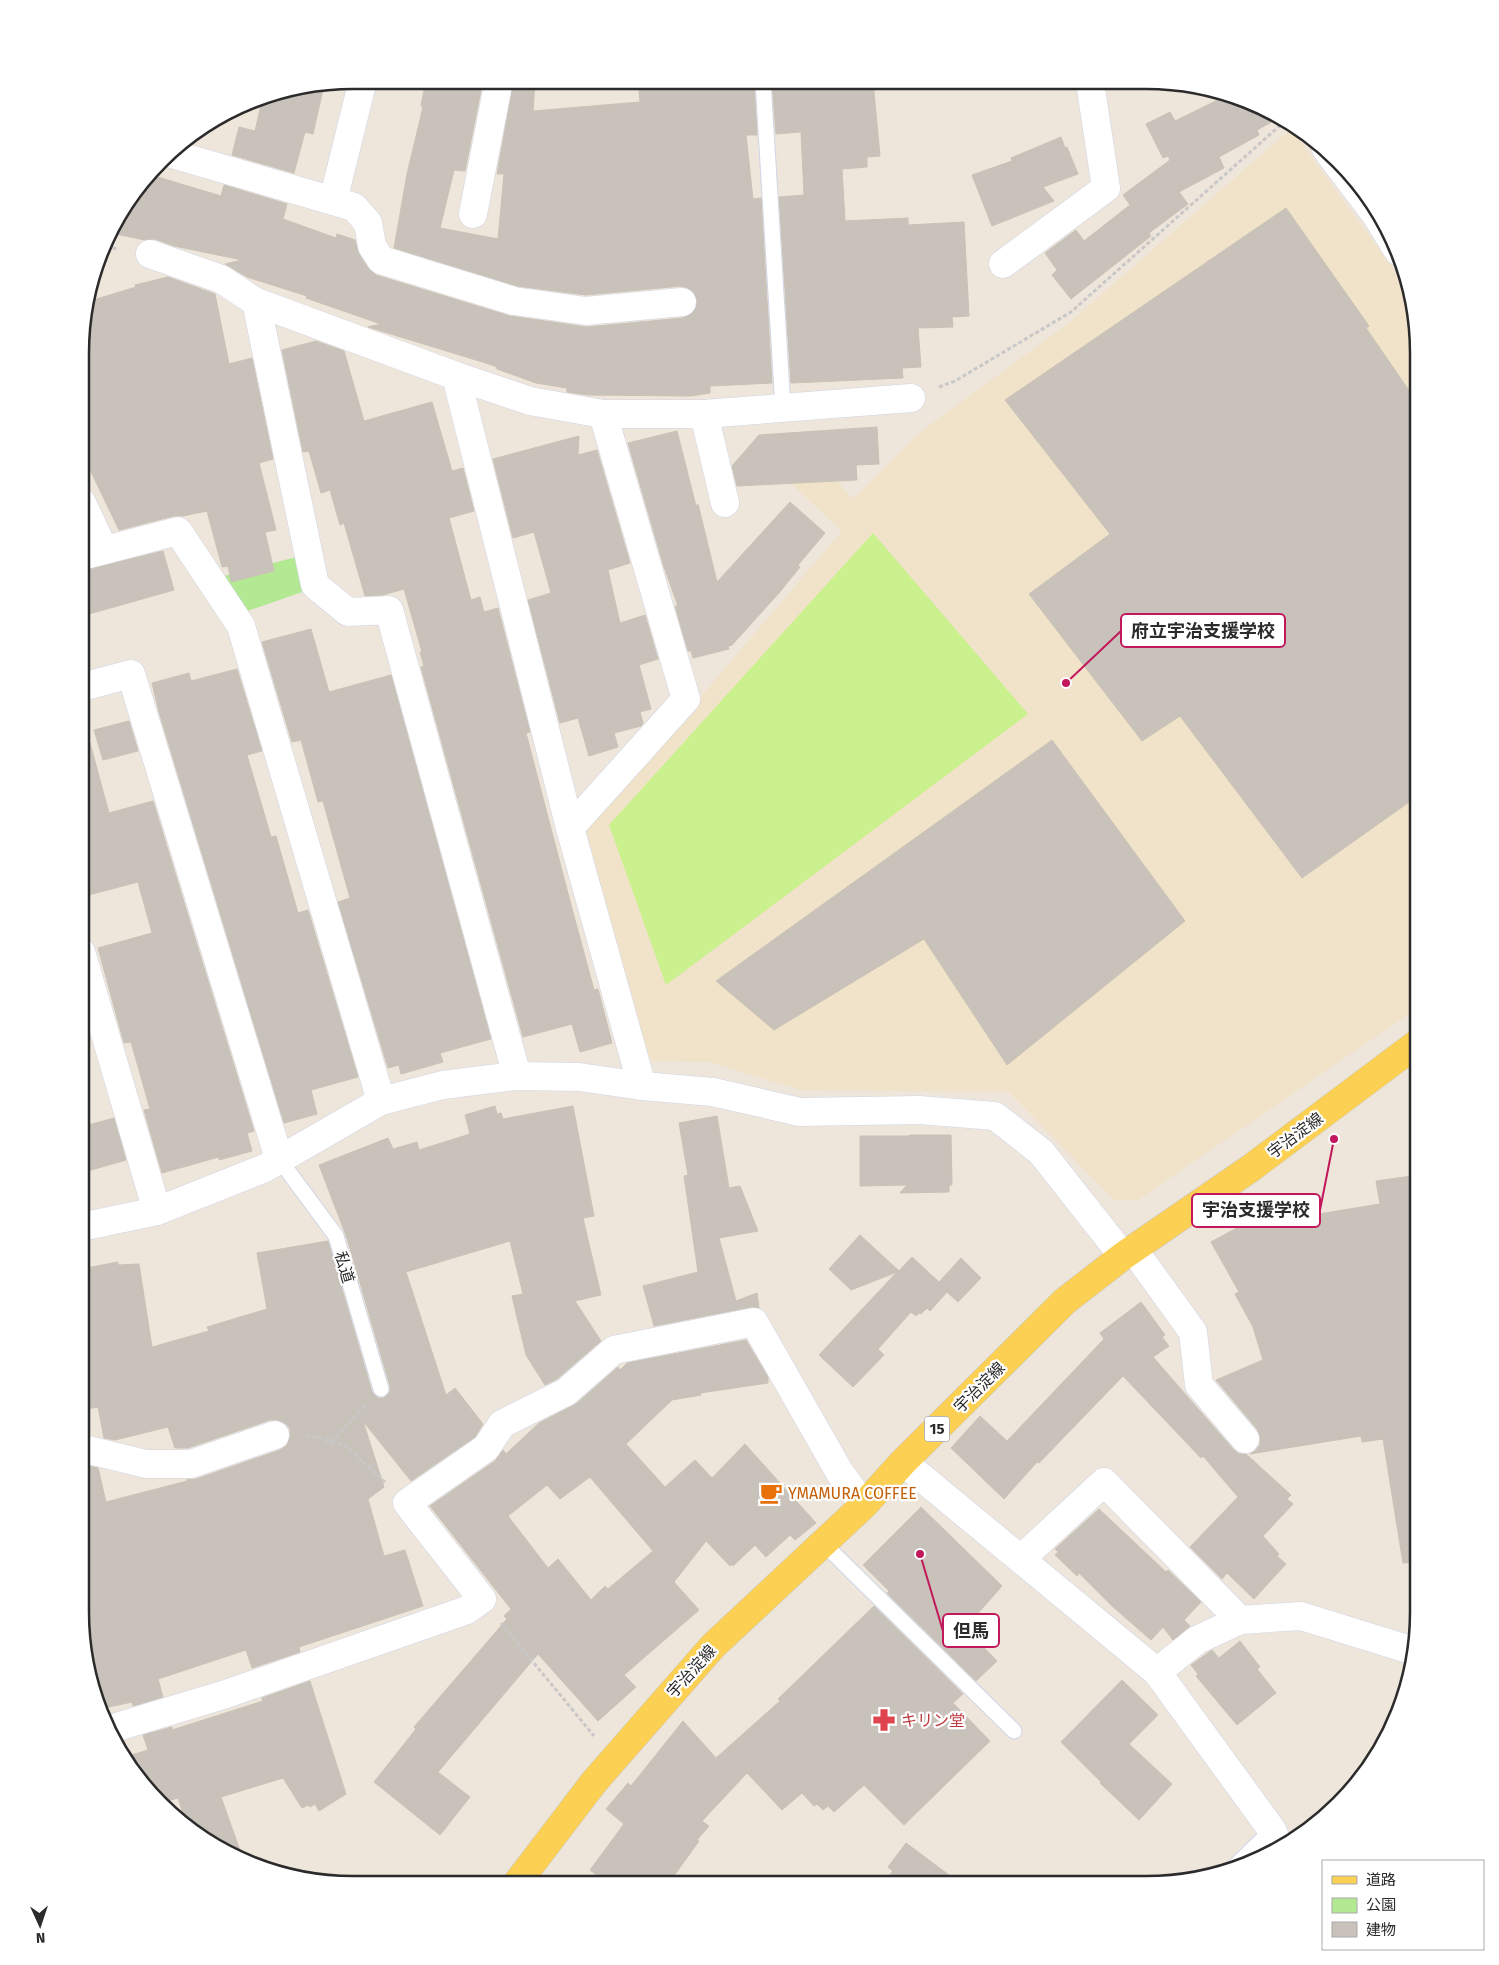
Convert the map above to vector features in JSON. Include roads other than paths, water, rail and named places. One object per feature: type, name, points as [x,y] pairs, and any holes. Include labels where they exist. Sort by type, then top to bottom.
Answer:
[{"type":"main road","name":"宇治淀線","points":[[522,1876],[594,1782],[713,1646],[864,1505],[904,1462],[1066,1301],[1128,1253],[1251,1168],[1410,1049]]},
{"type":"street","points":[[333,201],[360,89]]},
{"type":"street","points":[[473,214],[497,89]]},
{"type":"street","points":[[1002,264],[1106,188],[1091,89]]},
{"type":"street","points":[[177,156],[354,207],[368,223],[372,246],[381,260],[514,301],[586,311],[682,302]]},
{"type":"street","points":[[150,254],[221,279],[256,302],[456,376],[530,401],[603,414],[704,414],[911,398]]},
{"type":"street","points":[[256,302],[315,585],[348,612],[389,610],[517,1076]]},
{"type":"street","points":[[456,376],[570,828],[642,1086]]},
{"type":"street","points":[[570,828],[686,699],[603,414]]},
{"type":"street","points":[[704,414],[725,503]]},
{"type":"street","points":[[89,535],[93,553],[178,531],[241,626],[382,1101]]},
{"type":"street","points":[[89,685],[131,674],[279,1160]]},
{"type":"street","points":[[89,979],[157,1211]]},
{"type":"street","points":[[89,1225],[157,1211],[266,1168],[382,1101],[443,1085],[517,1076],[579,1077],[642,1086],[713,1092],[800,1112],[919,1110],[995,1116],[1041,1152],[1193,1332],[1199,1385],[1245,1439]]},
{"type":"street","points":[[115,1727],[226,1694],[467,1610],[482,1599],[407,1503],[486,1448],[502,1424],[566,1392],[614,1350],[754,1322],[840,1473],[864,1505]]},
{"type":"street","points":[[89,1450],[146,1464],[191,1464],[275,1435]]},
{"type":"street","points":[[904,1462],[1156,1672],[1276,1839]]},
{"type":"street","points":[[1021,1559],[1104,1482],[1240,1620]]},
{"type":"street","points":[[1156,1672],[1197,1640],[1240,1620],[1301,1616],[1408,1649]]},
{"type":"lane","points":[[763,89],[783,408]]},
{"type":"lane","name":"私道","points":[[279,1160],[336,1236],[381,1389]]},
{"type":"lane","points":[[823,1543],[1014,1731]]},
{"type":"lane","points":[[1259,1851],[1276,1839]]},
{"type":"place","name":"府立宇治支援学校","points":[[1066,683]]},
{"type":"place","name":"宇治支援学校","points":[[1334,1139]]},
{"type":"place","name":"YMAMURA COFFEE","points":[[771,1493]]},
{"type":"place","name":"但馬","points":[[920,1554]]},
{"type":"place","name":"キリン堂","points":[[884,1720]]}]
